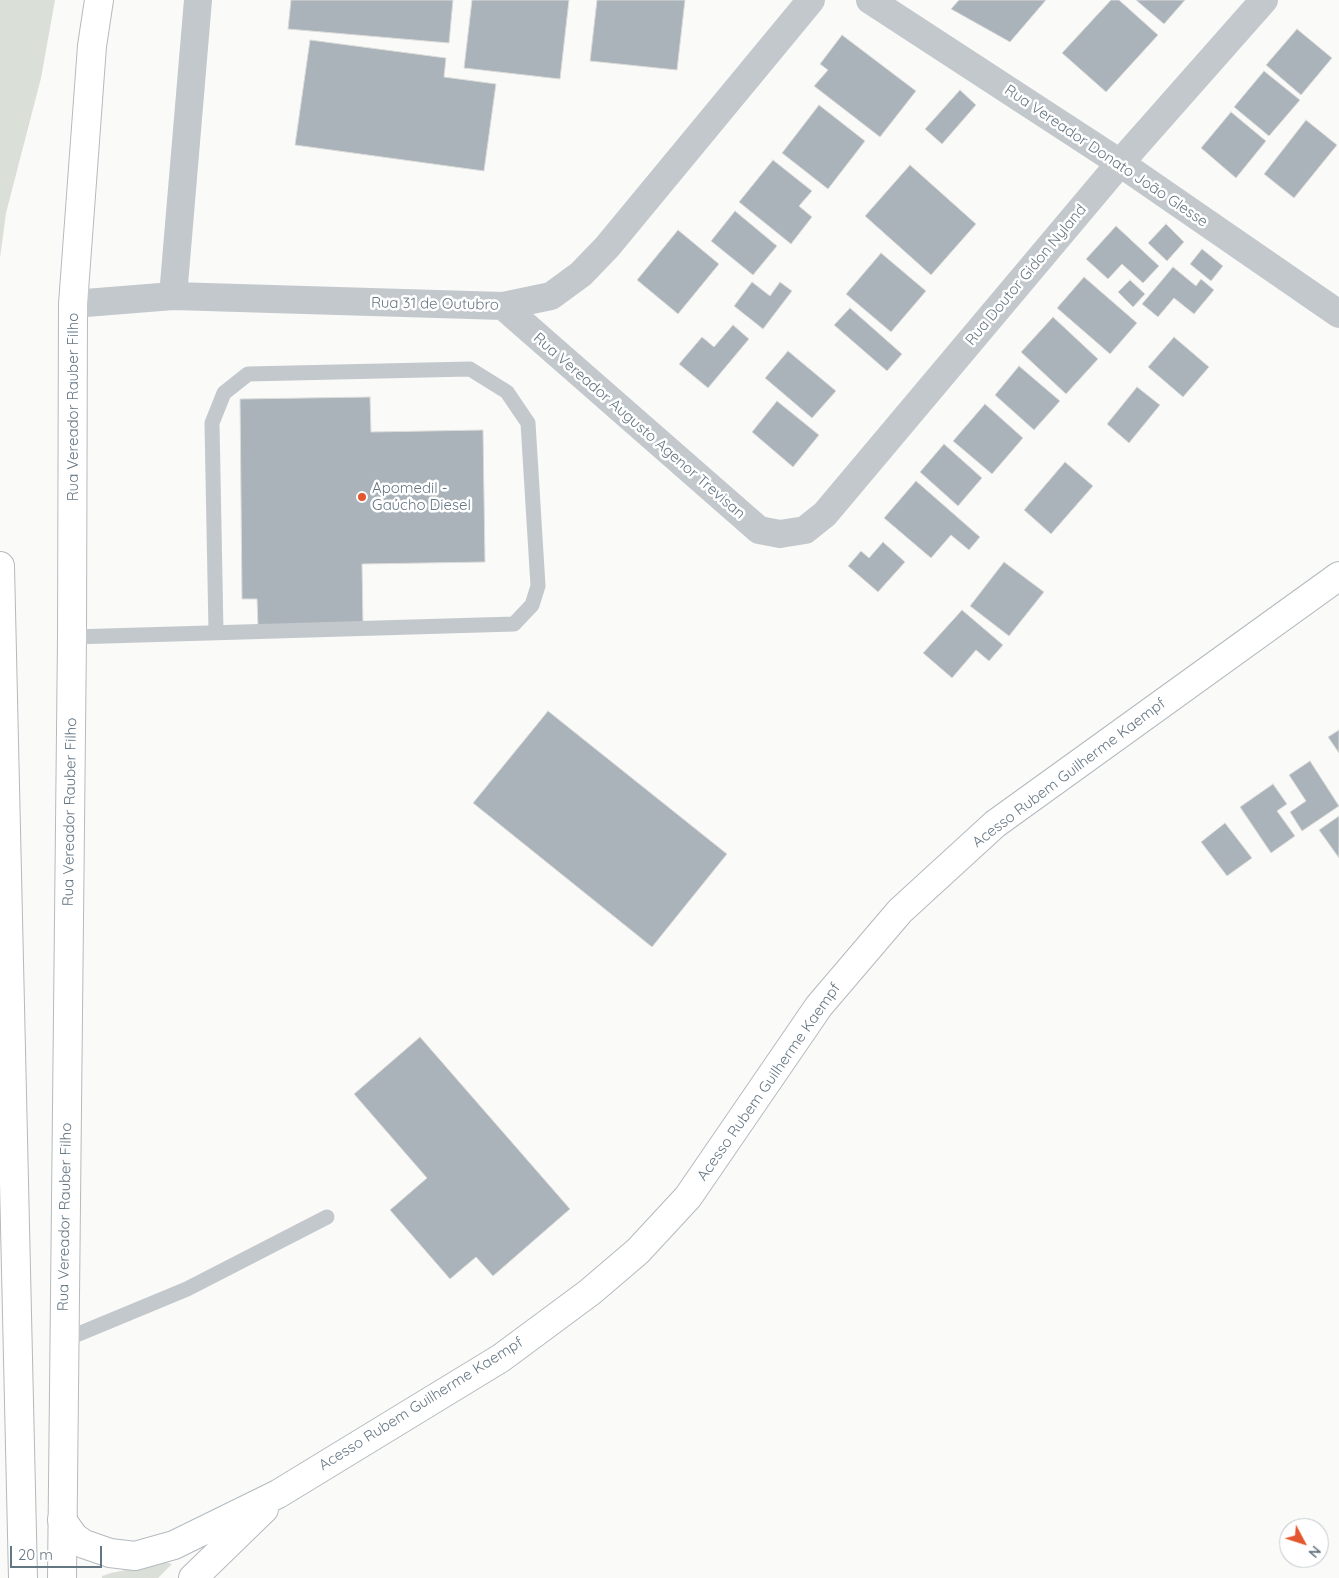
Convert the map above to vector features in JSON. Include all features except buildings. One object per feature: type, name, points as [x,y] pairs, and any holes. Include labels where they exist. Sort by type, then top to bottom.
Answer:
[{"type":"main road","name":"Rua Vereador Rauber Filho","points":[[62,1578],[72,637],[73,304],[92,46],[99,0]]},
{"type":"main road","points":[[0,566],[23,1578]]},
{"type":"main road","name":"Acesso Rubem Guilherme Kaempf","points":[[62,1520],[74,1537],[84,1544],[110,1553],[135,1556],[174,1545],[278,1494],[501,1358],[590,1292],[638,1251],[688,1198],[819,1006],[900,911],[995,824],[1339,576]]},
{"type":"main road","name":"Acesso Rubem Guilherme Kaempf","points":[[194,1578],[278,1494]]},
{"type":"street","points":[[173,296],[198,0]]},
{"type":"street","name":"Rua 31 de Outubro","points":[[73,304],[173,296],[503,306],[551,296],[581,274],[607,246],[811,0]]},
{"type":"street","name":"Rua Vereador Donato João Glesse","points":[[870,0],[1120,164],[1339,314]]},
{"type":"street","name":"Rua Doutor Gidon Nyland","points":[[780,534],[805,530],[825,514],[1120,164],[1264,0]]},
{"type":"street","name":"Rua Vereador Augusto Agenor Trevisan","points":[[503,306],[760,530],[780,534]]},
{"type":"lane","points":[[72,637],[514,624],[532,605],[538,586],[528,423],[507,392],[470,369],[248,374],[224,393],[212,424],[216,632]]},
{"type":"lane","points":[[64,1340],[187,1289],[327,1217]]},
{"type":"shaded area","points":[[0,0],[55,0],[41,78],[6,213],[0,258]]},
{"type":"shaded area","points":[[165,1562],[172,1564],[158,1578],[102,1578],[102,1576],[111,1573]]},
{"type":"place","name":"Apomedil - Gaúcho Diesel","points":[[362,497]]}]
